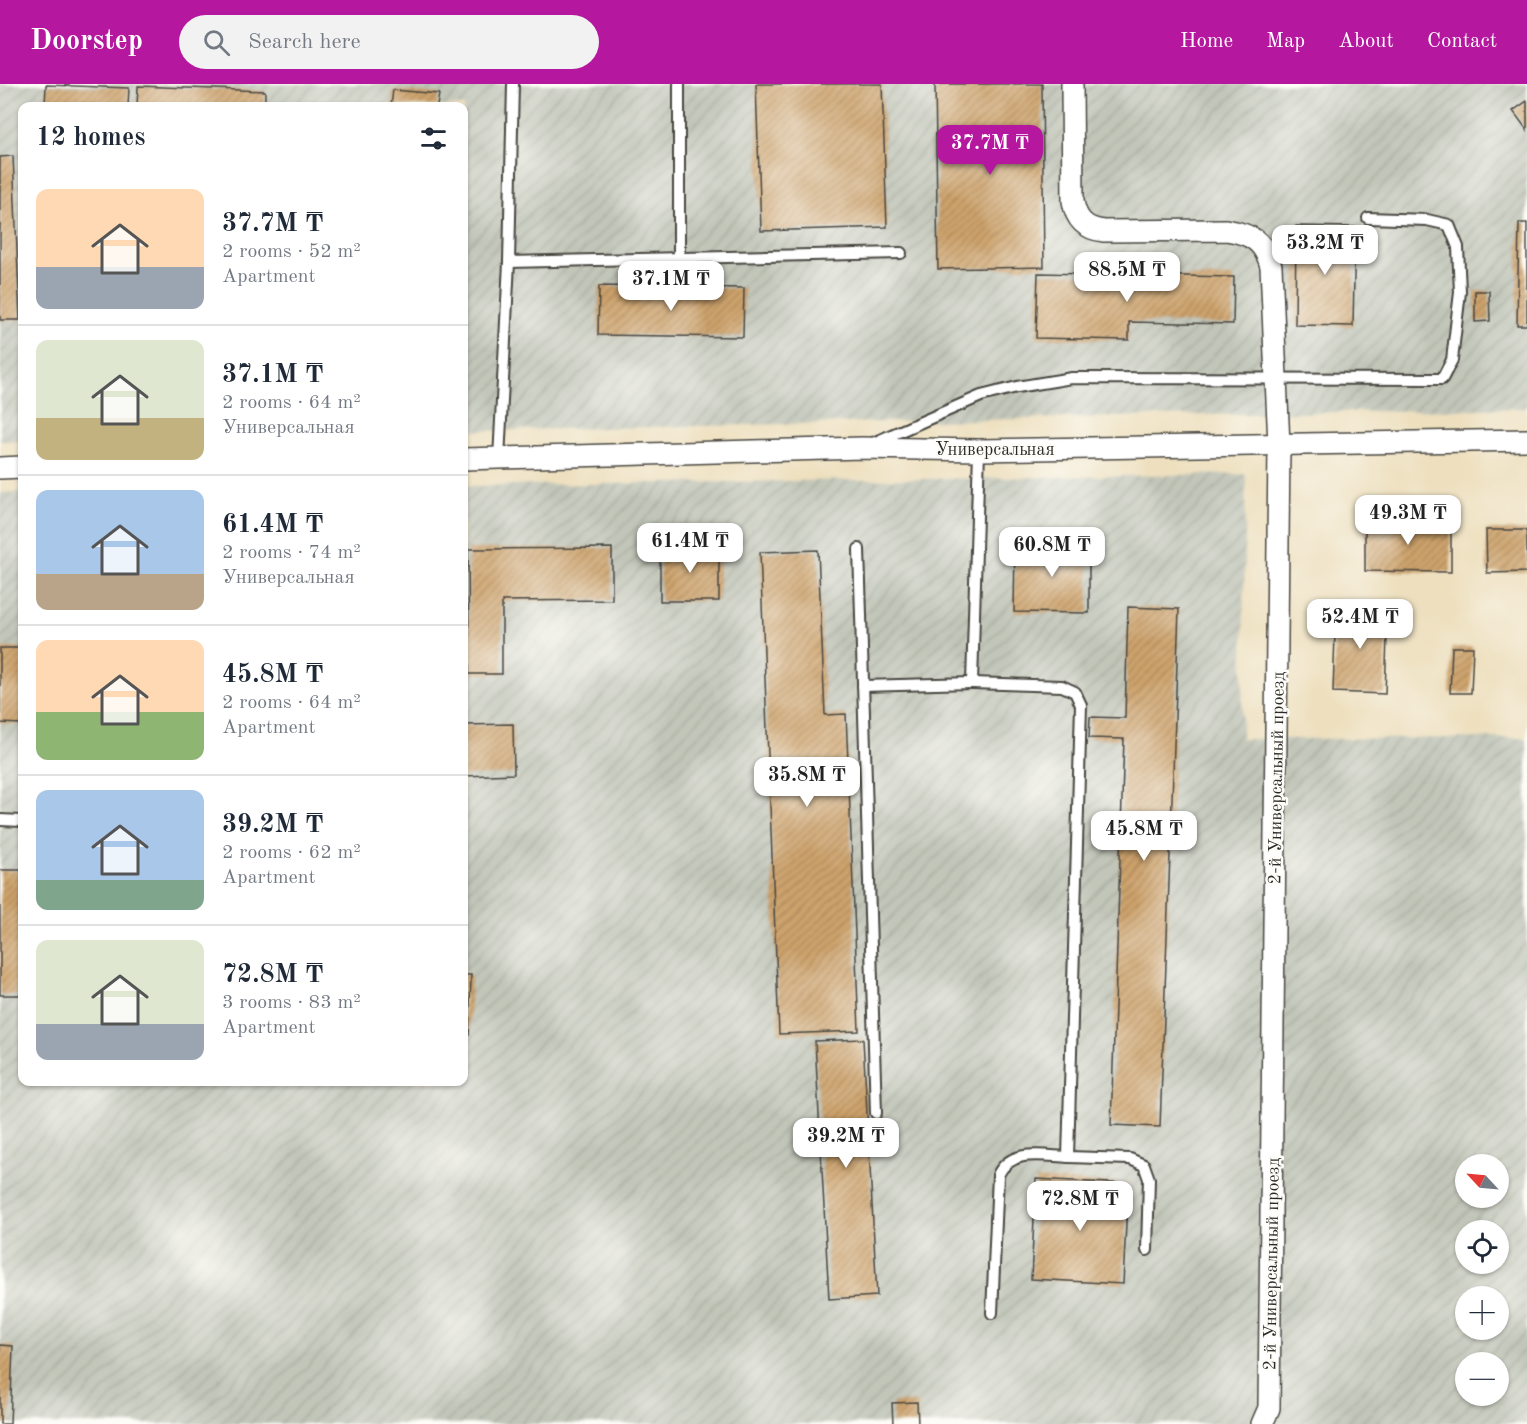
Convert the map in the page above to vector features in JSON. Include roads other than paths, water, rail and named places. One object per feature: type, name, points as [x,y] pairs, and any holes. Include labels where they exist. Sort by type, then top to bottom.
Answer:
[{"type":"street","name":"2-й Универсальный проезд","points":[[1072,84],[1075,214],[1082,224],[1092,230],[1226,230],[1256,239],[1267,250],[1271,266],[1280,445],[1269,1407],[1262,1424]]},
{"type":"street","name":"Универсальная","points":[[468,459],[862,448],[979,450],[1527,440]]},
{"type":"street","points":[[0,468],[18,467]]},
{"type":"lane","points":[[499,459],[509,262],[513,84]]},
{"type":"lane","points":[[679,84],[679,258]]},
{"type":"lane","points":[[862,448],[981,396],[1017,387],[1072,378],[1442,379],[1452,360],[1460,292],[1458,247],[1449,225],[1427,220],[1368,218]]},
{"type":"lane","points":[[509,262],[901,253]]},
{"type":"lane","points":[[972,683],[979,450]]},
{"type":"lane","points":[[859,549],[876,1113]]},
{"type":"lane","points":[[863,686],[972,683],[1062,686],[1070,688],[1079,698],[1068,1157]]},
{"type":"lane","points":[[0,820],[18,821]]},
{"type":"lane","points":[[992,1313],[998,1175],[1010,1158],[1021,1156],[1130,1158],[1144,1165],[1149,1179],[1147,1250]]}]
